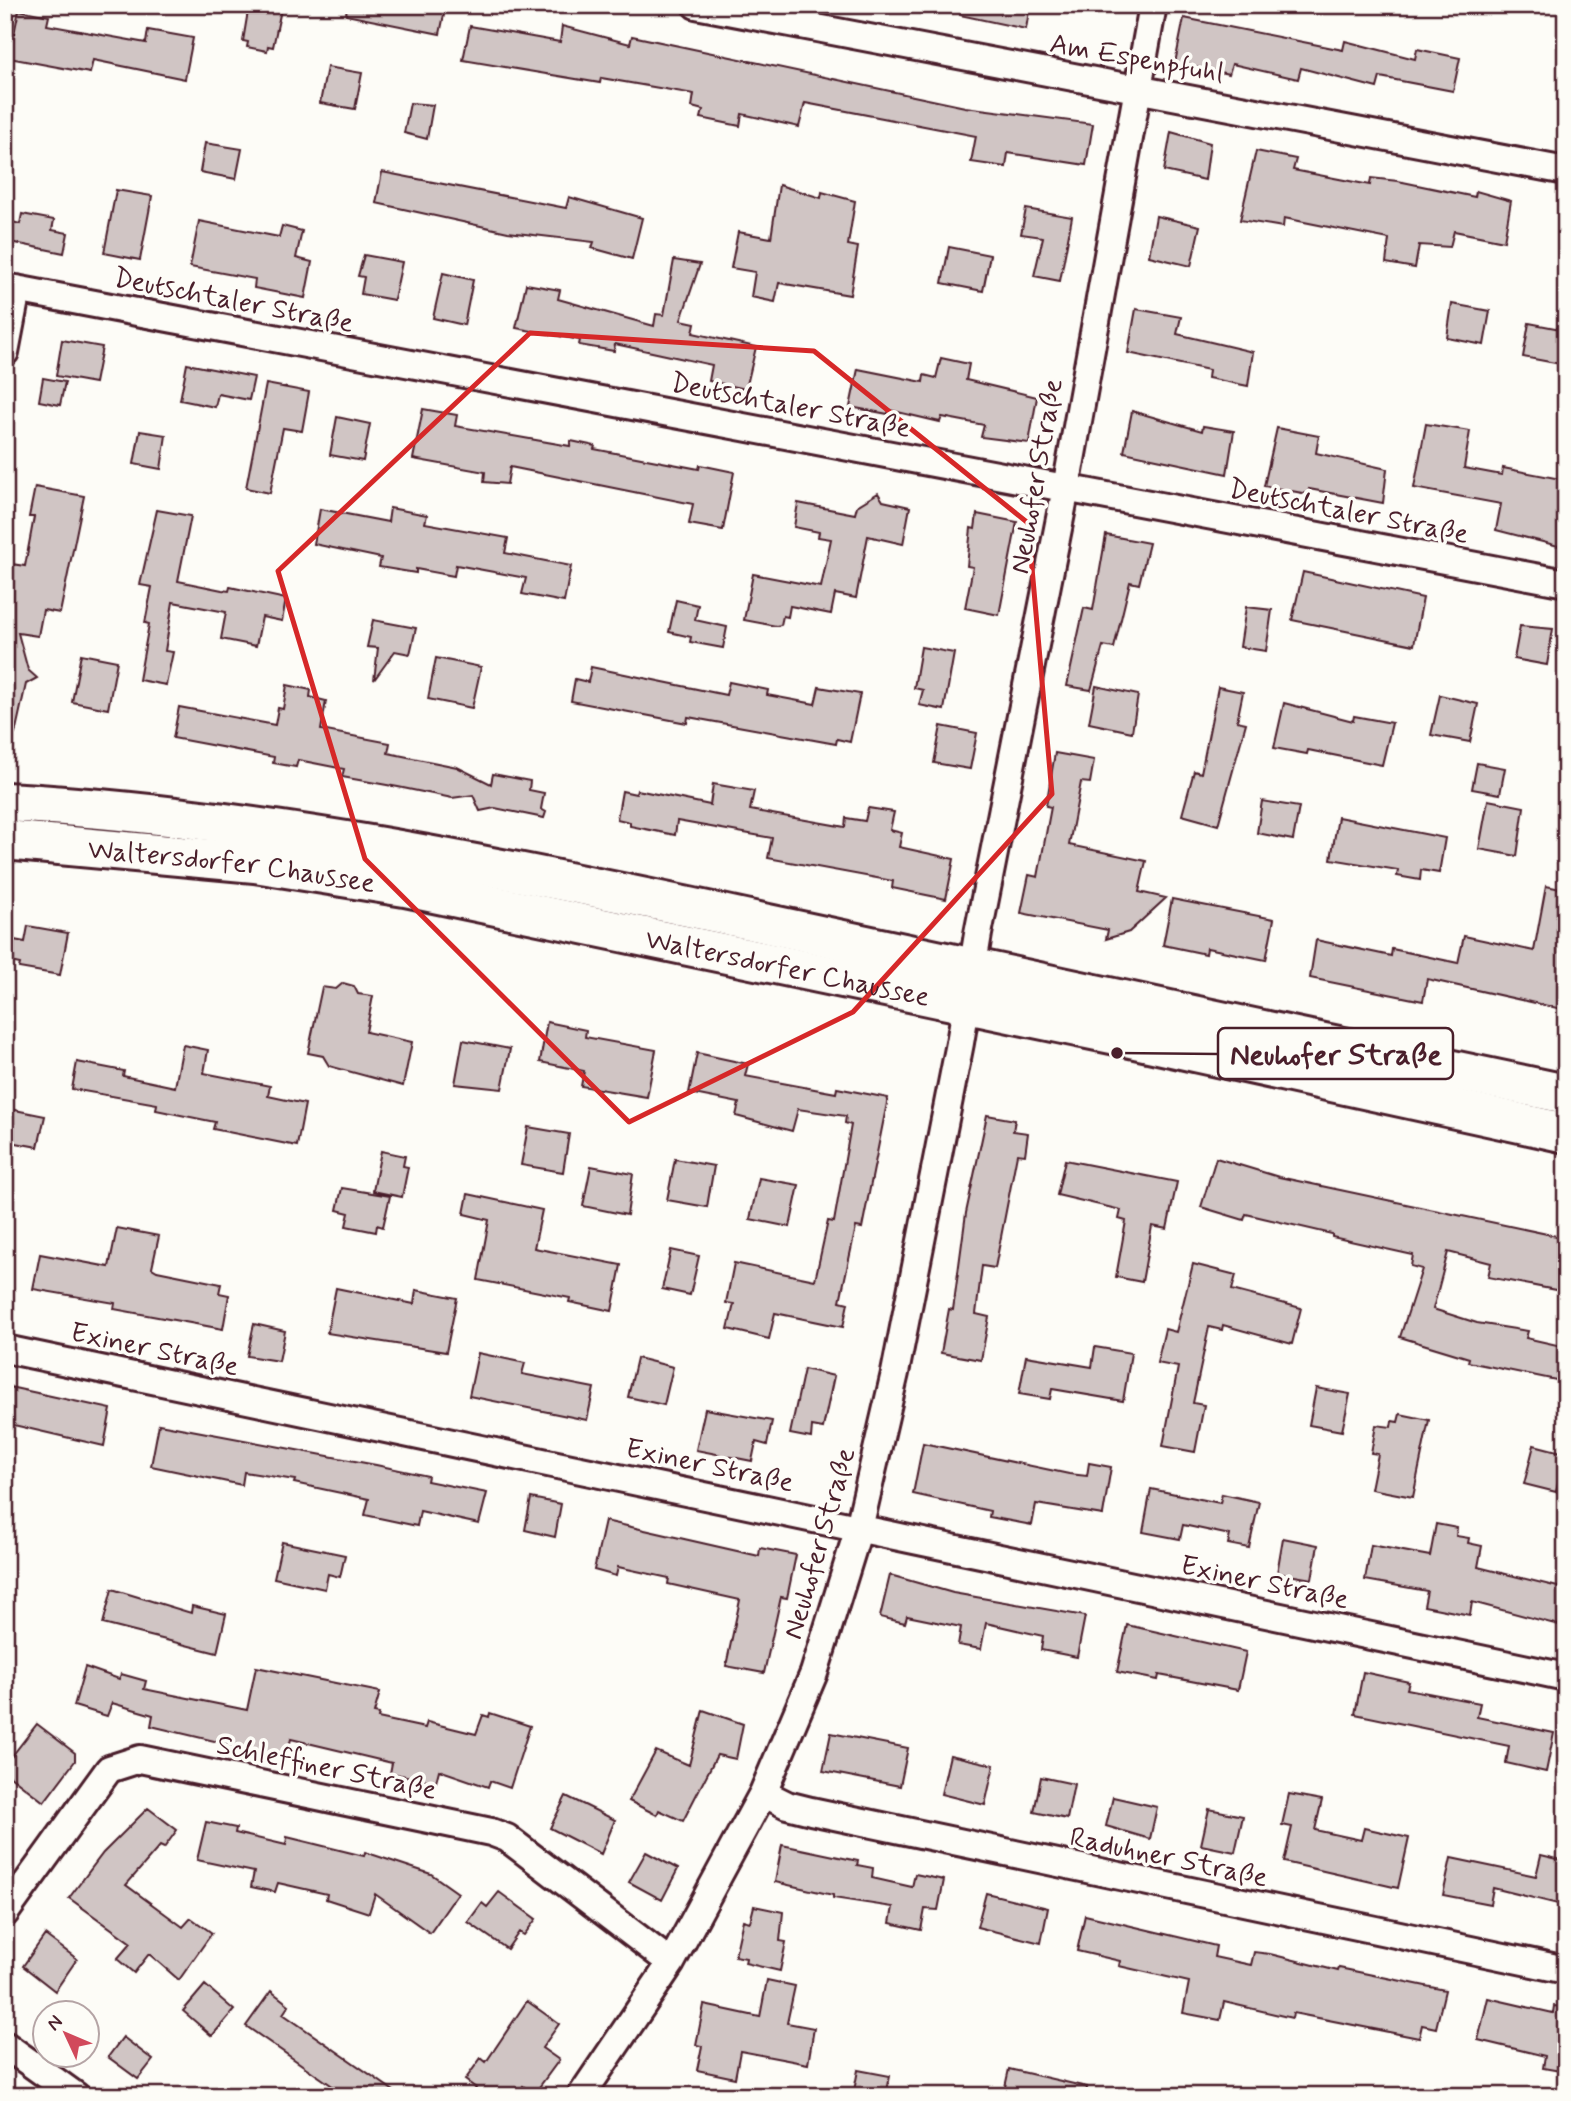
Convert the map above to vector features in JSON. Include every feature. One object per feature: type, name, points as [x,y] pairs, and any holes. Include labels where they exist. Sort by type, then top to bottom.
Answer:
[{"type":"main road","name":"Waltersdorfer Chaussee","points":[[5,802],[176,816],[341,839],[645,898],[1566,1094]]},
{"type":"main road","name":"Waltersdorfer Chaussee","points":[[5,840],[162,853],[324,873],[966,1004],[1566,1133]]},
{"type":"street","name":"Am Espenpfuhl","points":[[696,5],[1566,171]]},
{"type":"street","name":"Neuhofer Straße","points":[[589,2093],[671,1963],[763,1793],[818,1662],[859,1528],[895,1373],[1066,488],[1153,5]]},
{"type":"street","name":"Deutschtaler Straße","points":[[11,288],[1566,583]]},
{"type":"street","points":[[5,352],[11,288]]},
{"type":"street","name":"Exiner Straße","points":[[5,1349],[1566,1676]]},
{"type":"street","name":"Schleffiner Straße","points":[[5,1913],[109,1769],[141,1759],[491,1832],[507,1838],[671,1963]]},
{"type":"street","name":"Raduhner Straße","points":[[763,1793],[788,1805],[851,1820],[1566,1970]]},
{"type":"street","points":[[5,2045],[76,2096]]},
{"type":"highlighted area","points":[[530,333],[814,351],[1028,523],[1052,794],[853,1012],[629,1122],[365,859],[278,571]]},
{"type":"building","points":[[249,5],[282,5],[273,47],[268,46],[267,51],[247,47],[248,42],[243,41]]},
{"type":"building","points":[[347,5],[446,5],[440,34],[346,15]]},
{"type":"building","points":[[961,5],[1030,5],[1026,29],[960,15]]},
{"type":"building","points":[[19,10],[49,16],[47,25],[146,43],[148,30],[193,38],[185,79],[93,60],[90,73],[9,58]]},
{"type":"building","points":[[1184,18],[1343,50],[1345,41],[1415,59],[1417,49],[1460,58],[1453,91],[1380,77],[1377,88],[1301,68],[1298,79],[1232,64],[1229,74],[1175,63]]},
{"type":"building","points":[[470,26],[560,42],[562,26],[630,44],[632,36],[965,107],[1093,124],[1086,165],[1008,153],[1006,167],[971,162],[976,136],[805,103],[799,127],[742,114],[740,126],[701,118],[703,110],[692,107],[694,94],[601,78],[600,83],[463,60]]},
{"type":"building","points":[[327,67],[362,73],[355,109],[320,103]]},
{"type":"building","points":[[410,103],[433,105],[427,139],[404,133]]},
{"type":"building","points":[[1171,132],[1210,143],[1205,180],[1164,171]]},
{"type":"building","points":[[205,143],[242,149],[236,179],[200,172]]},
{"type":"building","points":[[1256,151],[1296,159],[1293,170],[1370,185],[1371,178],[1475,197],[1476,191],[1511,201],[1504,241],[1454,231],[1450,247],[1419,245],[1415,268],[1386,263],[1389,239],[1284,218],[1283,227],[1240,220]]},
{"type":"building","points":[[382,172],[566,208],[569,197],[642,218],[632,259],[592,248],[594,242],[508,232],[376,203]]},
{"type":"building","points":[[779,185],[821,198],[822,192],[855,201],[848,245],[858,247],[850,295],[779,283],[775,302],[751,297],[755,272],[731,268],[738,232],[771,238]]},
{"type":"building","points":[[116,190],[152,196],[140,260],[104,253]]},
{"type":"building","points":[[1026,209],[1072,217],[1060,281],[1034,276],[1043,237],[1021,234]]},
{"type":"building","points":[[22,214],[54,220],[52,230],[68,233],[64,253],[5,241],[5,220],[20,224]]},
{"type":"building","points":[[1156,216],[1200,226],[1191,266],[1149,256]]},
{"type":"building","points":[[199,221],[279,237],[282,226],[302,231],[296,258],[312,262],[305,298],[254,288],[255,279],[190,267]]},
{"type":"building","points":[[949,247],[990,255],[983,291],[942,283]]},
{"type":"building","points":[[364,255],[402,262],[394,300],[361,294],[364,277],[358,276]]},
{"type":"building","points":[[674,260],[700,264],[681,320],[695,323],[693,333],[756,347],[746,389],[709,381],[712,365],[615,344],[614,351],[579,345],[580,340],[516,328],[526,284],[560,290],[558,299],[654,326],[656,314],[664,315]]},
{"type":"building","points":[[443,273],[473,280],[464,325],[433,318]]},
{"type":"building","points":[[1452,304],[1490,311],[1484,345],[1447,338]]},
{"type":"building","points":[[1136,309],[1181,317],[1177,334],[1253,352],[1248,386],[1208,378],[1209,370],[1128,353]]},
{"type":"building","points":[[1529,323],[1566,330],[1566,365],[1523,357]]},
{"type":"building","points":[[62,340],[102,347],[95,383],[56,376]]},
{"type":"building","points":[[941,358],[969,364],[966,380],[1037,397],[1029,443],[981,437],[984,425],[942,417],[940,422],[889,410],[888,414],[850,407],[858,369],[923,382],[924,375],[936,378]]},
{"type":"building","points":[[187,364],[254,377],[249,400],[218,394],[215,407],[180,400]]},
{"type":"building","points":[[43,378],[65,382],[60,405],[39,401]]},
{"type":"building","points":[[266,384],[309,392],[302,431],[283,428],[270,493],[246,488]]},
{"type":"building","points":[[423,409],[457,415],[455,426],[570,446],[571,441],[595,446],[594,449],[699,469],[700,465],[734,472],[723,530],[689,524],[693,504],[510,467],[507,484],[484,482],[485,472],[413,459]]},
{"type":"building","points":[[1132,411],[1202,431],[1203,426],[1234,431],[1227,474],[1124,452]]},
{"type":"building","points":[[337,417],[370,424],[363,461],[330,455]]},
{"type":"building","points":[[1426,424],[1470,431],[1464,468],[1502,475],[1503,468],[1566,480],[1566,548],[1496,530],[1501,504],[1414,488]]},
{"type":"building","points":[[1277,428],[1319,436],[1316,453],[1387,469],[1383,503],[1309,489],[1308,494],[1264,486]]},
{"type":"building","points":[[140,431],[166,435],[161,469],[134,464]]},
{"type":"building","points":[[35,487],[84,496],[60,613],[43,610],[38,636],[18,633],[28,670],[37,678],[26,684],[15,734],[5,733],[5,563],[25,566],[34,517],[29,517]]},
{"type":"building","points":[[878,493],[883,501],[910,507],[903,544],[868,536],[856,598],[835,594],[831,614],[790,606],[788,617],[783,616],[781,625],[776,626],[744,620],[753,574],[821,587],[831,539],[818,537],[819,532],[794,527],[798,503],[855,514],[857,506]]},
{"type":"building","points":[[390,508],[427,515],[425,523],[508,538],[505,553],[571,566],[564,602],[522,594],[526,578],[456,565],[454,576],[416,569],[416,573],[379,567],[381,558],[314,544],[320,509],[388,522]]},
{"type":"building","points":[[157,510],[191,516],[178,581],[229,591],[230,587],[286,599],[282,621],[262,617],[256,646],[221,639],[226,612],[173,602],[165,651],[173,652],[166,685],[139,680],[149,624],[145,623],[152,587],[140,585]]},
{"type":"building","points":[[977,514],[1017,522],[999,615],[965,608],[973,567],[967,566],[971,528],[975,529]]},
{"type":"building","points":[[1106,535],[1149,543],[1139,584],[1130,582],[1114,648],[1103,646],[1091,690],[1067,686],[1084,608],[1093,610]]},
{"type":"building","points":[[1303,572],[1423,598],[1414,645],[1292,620]]},
{"type":"building","points":[[676,600],[698,605],[695,620],[727,627],[723,648],[690,642],[691,637],[669,632]]},
{"type":"building","points":[[1246,607],[1272,610],[1266,651],[1240,647]]},
{"type":"building","points":[[373,620],[416,628],[410,654],[395,651],[374,680],[378,648],[367,647]]},
{"type":"building","points":[[1520,626],[1553,629],[1547,665],[1514,659]]},
{"type":"building","points":[[921,647],[954,653],[944,710],[919,705],[923,690],[914,688]]},
{"type":"building","points":[[81,654],[117,661],[108,709],[72,702]]},
{"type":"building","points":[[436,658],[481,667],[472,708],[428,699]]},
{"type":"building","points":[[591,667],[726,695],[729,682],[768,690],[767,695],[815,704],[819,687],[860,694],[850,742],[837,739],[836,744],[688,717],[687,723],[571,701],[575,679],[588,682]]},
{"type":"building","points":[[287,685],[311,690],[310,697],[326,701],[321,730],[390,743],[388,753],[457,767],[491,784],[493,774],[530,781],[529,790],[544,793],[541,809],[546,812],[544,818],[495,808],[480,811],[473,795],[452,798],[342,777],[344,769],[298,760],[296,767],[273,763],[274,757],[173,738],[179,707],[275,725],[278,708],[283,709]]},
{"type":"building","points":[[1096,686],[1138,695],[1132,732],[1089,723]]},
{"type":"building","points":[[1218,687],[1243,692],[1237,721],[1246,723],[1218,825],[1182,815],[1194,771],[1201,773]]},
{"type":"building","points":[[1440,695],[1478,704],[1470,742],[1431,735]]},
{"type":"building","points":[[1284,703],[1353,721],[1354,716],[1392,723],[1382,765],[1308,750],[1307,754],[1274,748]]},
{"type":"building","points":[[941,726],[977,733],[970,769],[934,763]]},
{"type":"building","points":[[1055,753],[1094,760],[1090,783],[1081,782],[1069,845],[1146,861],[1139,892],[1166,898],[1129,932],[1106,939],[1108,930],[1021,913],[1029,875],[1038,877],[1051,807],[1046,806]]},
{"type":"building","points":[[1477,763],[1505,768],[1500,794],[1472,789]]},
{"type":"building","points":[[713,784],[754,791],[750,810],[845,827],[846,818],[865,821],[868,808],[894,812],[890,830],[902,833],[899,847],[954,859],[946,899],[892,888],[893,881],[768,858],[772,838],[677,821],[675,835],[630,826],[630,822],[617,819],[622,791],[636,794],[637,790],[710,805]]},
{"type":"building","points":[[1488,800],[1524,807],[1517,856],[1479,849]]},
{"type":"building","points":[[1262,801],[1299,807],[1293,840],[1257,833]]},
{"type":"building","points":[[1338,817],[1445,838],[1439,873],[1421,870],[1420,880],[1397,876],[1398,870],[1331,859]]},
{"type":"building","points":[[1546,886],[1566,890],[1566,1010],[1427,979],[1423,1001],[1310,978],[1316,940],[1391,956],[1392,949],[1458,963],[1464,936],[1534,951]]},
{"type":"building","points":[[1172,899],[1274,919],[1266,960],[1207,948],[1206,954],[1163,945]]},
{"type":"building","points":[[28,926],[68,933],[60,975],[19,968],[20,964],[10,962],[14,940],[25,942]]},
{"type":"building","points":[[343,983],[354,986],[358,994],[373,996],[366,1032],[412,1042],[403,1086],[329,1066],[323,1056],[308,1053],[322,987],[336,989]]},
{"type":"building","points":[[547,1022],[586,1030],[585,1037],[656,1050],[647,1097],[581,1086],[584,1071],[540,1062]]},
{"type":"building","points":[[463,1040],[510,1049],[502,1089],[455,1084]]},
{"type":"building","points":[[183,1045],[208,1050],[204,1073],[270,1086],[268,1096],[305,1104],[297,1146],[213,1129],[215,1122],[156,1110],[157,1104],[72,1089],[77,1062],[124,1071],[123,1076],[175,1087]]},
{"type":"building","points":[[697,1053],[748,1064],[745,1076],[836,1093],[837,1088],[888,1098],[862,1228],[856,1227],[840,1301],[848,1303],[843,1327],[775,1313],[769,1339],[728,1329],[734,1304],[726,1303],[734,1263],[815,1280],[828,1221],[834,1222],[851,1125],[845,1123],[846,1116],[798,1109],[792,1131],[736,1116],[739,1103],[689,1093]]},
{"type":"building","points":[[5,1108],[45,1116],[38,1147],[5,1141]]},
{"type":"building","points":[[987,1115],[1015,1120],[1013,1131],[1028,1133],[1025,1155],[1017,1154],[995,1268],[982,1266],[976,1314],[989,1317],[981,1360],[941,1353],[949,1309],[953,1310],[966,1213]]},
{"type":"building","points":[[528,1127],[569,1134],[563,1172],[521,1165]]},
{"type":"building","points":[[381,1151],[405,1156],[403,1166],[408,1167],[402,1197],[373,1191]]},
{"type":"building","points":[[1216,1158],[1279,1177],[1566,1238],[1566,1292],[1488,1277],[1491,1263],[1448,1252],[1433,1309],[1477,1323],[1528,1331],[1526,1338],[1566,1347],[1566,1382],[1468,1362],[1469,1358],[1400,1337],[1422,1269],[1411,1266],[1413,1255],[1246,1214],[1244,1220],[1201,1207]]},
{"type":"building","points":[[675,1159],[714,1166],[707,1207],[667,1200]]},
{"type":"building","points":[[1065,1160],[1177,1182],[1167,1229],[1152,1226],[1142,1282],[1116,1277],[1126,1221],[1119,1219],[1121,1210],[1057,1195]]},
{"type":"building","points":[[591,1166],[633,1174],[627,1215],[583,1206]]},
{"type":"building","points":[[759,1178],[799,1185],[790,1227],[750,1219]]},
{"type":"building","points":[[342,1188],[390,1196],[383,1227],[377,1225],[376,1232],[346,1226],[349,1213],[337,1210]]},
{"type":"building","points":[[468,1194],[542,1210],[534,1248],[621,1265],[612,1311],[569,1302],[570,1298],[478,1280],[489,1220],[464,1214]]},
{"type":"building","points":[[117,1228],[159,1236],[152,1268],[157,1271],[221,1284],[219,1293],[229,1295],[223,1329],[114,1309],[115,1303],[33,1289],[40,1254],[109,1267]]},
{"type":"building","points":[[671,1250],[699,1256],[690,1295],[662,1289]]},
{"type":"building","points":[[1193,1264],[1236,1275],[1232,1290],[1301,1308],[1292,1344],[1223,1325],[1222,1330],[1209,1327],[1193,1403],[1204,1405],[1195,1452],[1163,1446],[1178,1367],[1157,1363],[1165,1329],[1176,1332]]},
{"type":"building","points":[[336,1288],[414,1304],[416,1290],[457,1298],[446,1352],[327,1333]]},
{"type":"building","points":[[254,1324],[285,1331],[279,1361],[247,1356]]},
{"type":"building","points":[[1095,1347],[1131,1353],[1123,1401],[1052,1389],[1050,1399],[1019,1394],[1026,1356],[1092,1367]]},
{"type":"building","points":[[478,1353],[525,1363],[522,1374],[594,1388],[587,1420],[469,1396]]},
{"type":"building","points":[[637,1358],[673,1367],[664,1405],[628,1397]]},
{"type":"building","points":[[804,1369],[834,1376],[823,1428],[812,1426],[811,1438],[790,1434]]},
{"type":"building","points":[[5,1386],[111,1409],[104,1446],[5,1423]]},
{"type":"building","points":[[1316,1388],[1350,1394],[1342,1431],[1309,1425]]},
{"type":"building","points":[[705,1409],[772,1421],[767,1445],[756,1442],[752,1461],[696,1450]]},
{"type":"building","points":[[1400,1414],[1429,1420],[1413,1497],[1371,1489],[1378,1454],[1371,1453],[1376,1425],[1391,1427],[1392,1421],[1398,1422]]},
{"type":"building","points":[[159,1424],[376,1465],[428,1476],[427,1481],[487,1493],[479,1524],[420,1511],[417,1526],[365,1515],[369,1499],[294,1483],[295,1480],[244,1472],[242,1485],[151,1466]]},
{"type":"building","points":[[923,1443],[1069,1474],[1087,1476],[1089,1463],[1111,1467],[1103,1515],[1036,1504],[1032,1525],[989,1517],[990,1511],[913,1494]]},
{"type":"building","points":[[1534,1445],[1565,1453],[1556,1492],[1524,1484]]},
{"type":"building","points":[[1151,1489],[1220,1503],[1222,1494],[1259,1502],[1249,1548],[1228,1544],[1230,1535],[1183,1525],[1180,1539],[1143,1532]]},
{"type":"building","points":[[531,1498],[561,1504],[555,1537],[525,1530]]},
{"type":"building","points":[[605,1521],[759,1556],[760,1548],[796,1555],[787,1598],[781,1597],[764,1673],[726,1666],[740,1600],[668,1584],[669,1578],[618,1567],[616,1576],[594,1570]]},
{"type":"building","points":[[1436,1524],[1457,1528],[1456,1536],[1469,1538],[1468,1543],[1482,1546],[1478,1567],[1566,1589],[1566,1627],[1472,1602],[1470,1615],[1424,1606],[1427,1591],[1365,1580],[1371,1545],[1430,1556]]},
{"type":"building","points":[[1283,1538],[1318,1545],[1312,1579],[1277,1573]]},
{"type":"building","points":[[282,1542],[345,1555],[340,1577],[328,1574],[325,1589],[274,1578]]},
{"type":"building","points":[[890,1575],[953,1593],[1085,1616],[1077,1657],[1041,1650],[1043,1636],[986,1623],[981,1649],[958,1645],[961,1627],[907,1616],[905,1623],[880,1617]]},
{"type":"building","points":[[112,1589],[191,1613],[192,1606],[226,1614],[217,1653],[103,1624]]},
{"type":"building","points":[[1127,1625],[1246,1652],[1238,1690],[1159,1675],[1158,1680],[1117,1672]]},
{"type":"building","points":[[85,1667],[119,1679],[121,1674],[146,1681],[144,1689],[247,1710],[256,1667],[380,1692],[374,1713],[379,1714],[378,1718],[425,1728],[427,1722],[476,1734],[483,1715],[489,1717],[490,1713],[530,1726],[510,1788],[490,1781],[488,1787],[439,1770],[436,1782],[390,1773],[392,1763],[291,1739],[286,1758],[151,1726],[153,1715],[112,1703],[107,1716],[74,1706]]},
{"type":"building","points":[[1363,1672],[1409,1682],[1407,1689],[1480,1703],[1477,1717],[1554,1733],[1546,1772],[1506,1763],[1509,1746],[1355,1714]]},
{"type":"building","points":[[703,1710],[743,1724],[736,1759],[717,1755],[683,1821],[659,1810],[657,1815],[629,1801],[656,1751],[689,1765]]},
{"type":"building","points":[[37,1724],[75,1753],[75,1761],[44,1802],[5,1772],[5,1765]]},
{"type":"building","points":[[831,1733],[908,1748],[900,1786],[823,1771]]},
{"type":"building","points":[[950,1755],[994,1765],[985,1805],[941,1794]]},
{"type":"building","points":[[1041,1777],[1074,1784],[1067,1819],[1034,1812]]},
{"type":"building","points":[[1289,1794],[1322,1800],[1315,1830],[1361,1840],[1364,1828],[1409,1838],[1398,1888],[1284,1862],[1292,1827],[1282,1825]]},
{"type":"building","points":[[566,1796],[615,1820],[601,1854],[550,1828]]},
{"type":"building","points":[[1113,1797],[1157,1807],[1150,1839],[1106,1826]]},
{"type":"building","points":[[148,1808],[177,1830],[164,1848],[160,1846],[126,1885],[183,1927],[191,1918],[212,1933],[179,1980],[149,1954],[134,1973],[117,1959],[131,1943],[69,1898],[103,1853]]},
{"type":"building","points":[[1209,1809],[1243,1816],[1235,1852],[1201,1845]]},
{"type":"building","points":[[206,1822],[236,1828],[235,1833],[286,1845],[287,1837],[364,1856],[365,1852],[431,1874],[458,1893],[430,1933],[375,1894],[369,1913],[326,1899],[327,1894],[278,1883],[275,1892],[251,1887],[254,1872],[197,1860]]},
{"type":"building","points":[[782,1845],[858,1861],[857,1865],[873,1868],[872,1878],[912,1887],[915,1874],[944,1880],[938,1910],[925,1909],[921,1930],[890,1923],[893,1907],[833,1898],[833,1895],[775,1882]]},
{"type":"building","points":[[646,1852],[678,1869],[662,1900],[629,1882]]},
{"type":"building","points":[[1541,1855],[1566,1861],[1566,1906],[1493,1888],[1490,1904],[1443,1895],[1451,1858],[1536,1876]]},
{"type":"building","points":[[499,1892],[536,1919],[524,1935],[519,1932],[507,1949],[468,1922],[482,1903],[487,1907]]},
{"type":"building","points":[[986,1893],[1048,1908],[1041,1943],[977,1927]]},
{"type":"building","points":[[754,1906],[783,1912],[780,1941],[786,1942],[780,1971],[745,1963],[746,1958],[735,1956],[743,1920],[750,1922]]},
{"type":"building","points":[[1085,1915],[1216,1946],[1214,1957],[1251,1965],[1254,1952],[1270,1954],[1338,1971],[1339,1968],[1445,1990],[1436,2028],[1422,2025],[1419,2038],[1293,2013],[1292,2018],[1224,2002],[1220,2020],[1183,2013],[1189,1982],[1119,1966],[1120,1961],[1077,1951]]},
{"type":"building","points":[[45,1935],[77,1959],[55,1991],[23,1966]]},
{"type":"building","points":[[767,1980],[795,1986],[787,2023],[814,2028],[808,2064],[740,2051],[735,2078],[697,2070],[702,2046],[696,2045],[704,2005],[760,2017]]},
{"type":"building","points":[[205,1985],[234,2010],[212,2036],[183,2011]]},
{"type":"building","points":[[271,1991],[289,2005],[283,2014],[401,2096],[347,2096],[246,2026]]},
{"type":"building","points":[[1488,1998],[1553,2013],[1554,2006],[1566,2007],[1566,2072],[1543,2068],[1545,2056],[1478,2040]]},
{"type":"building","points":[[527,2001],[559,2024],[542,2048],[559,2060],[534,2094],[523,2086],[516,2096],[470,2096],[476,2088],[465,2080],[481,2058],[486,2062]]},
{"type":"building","points":[[123,2037],[153,2060],[138,2079],[108,2057]]},
{"type":"building","points":[[1009,2069],[1087,2087],[1086,2096],[1003,2096]]},
{"type":"building","points":[[858,2070],[890,2076],[886,2096],[853,2096]]},
{"type":"place","name":"Neuhofer Straße","points":[[1117,1053]]}]
